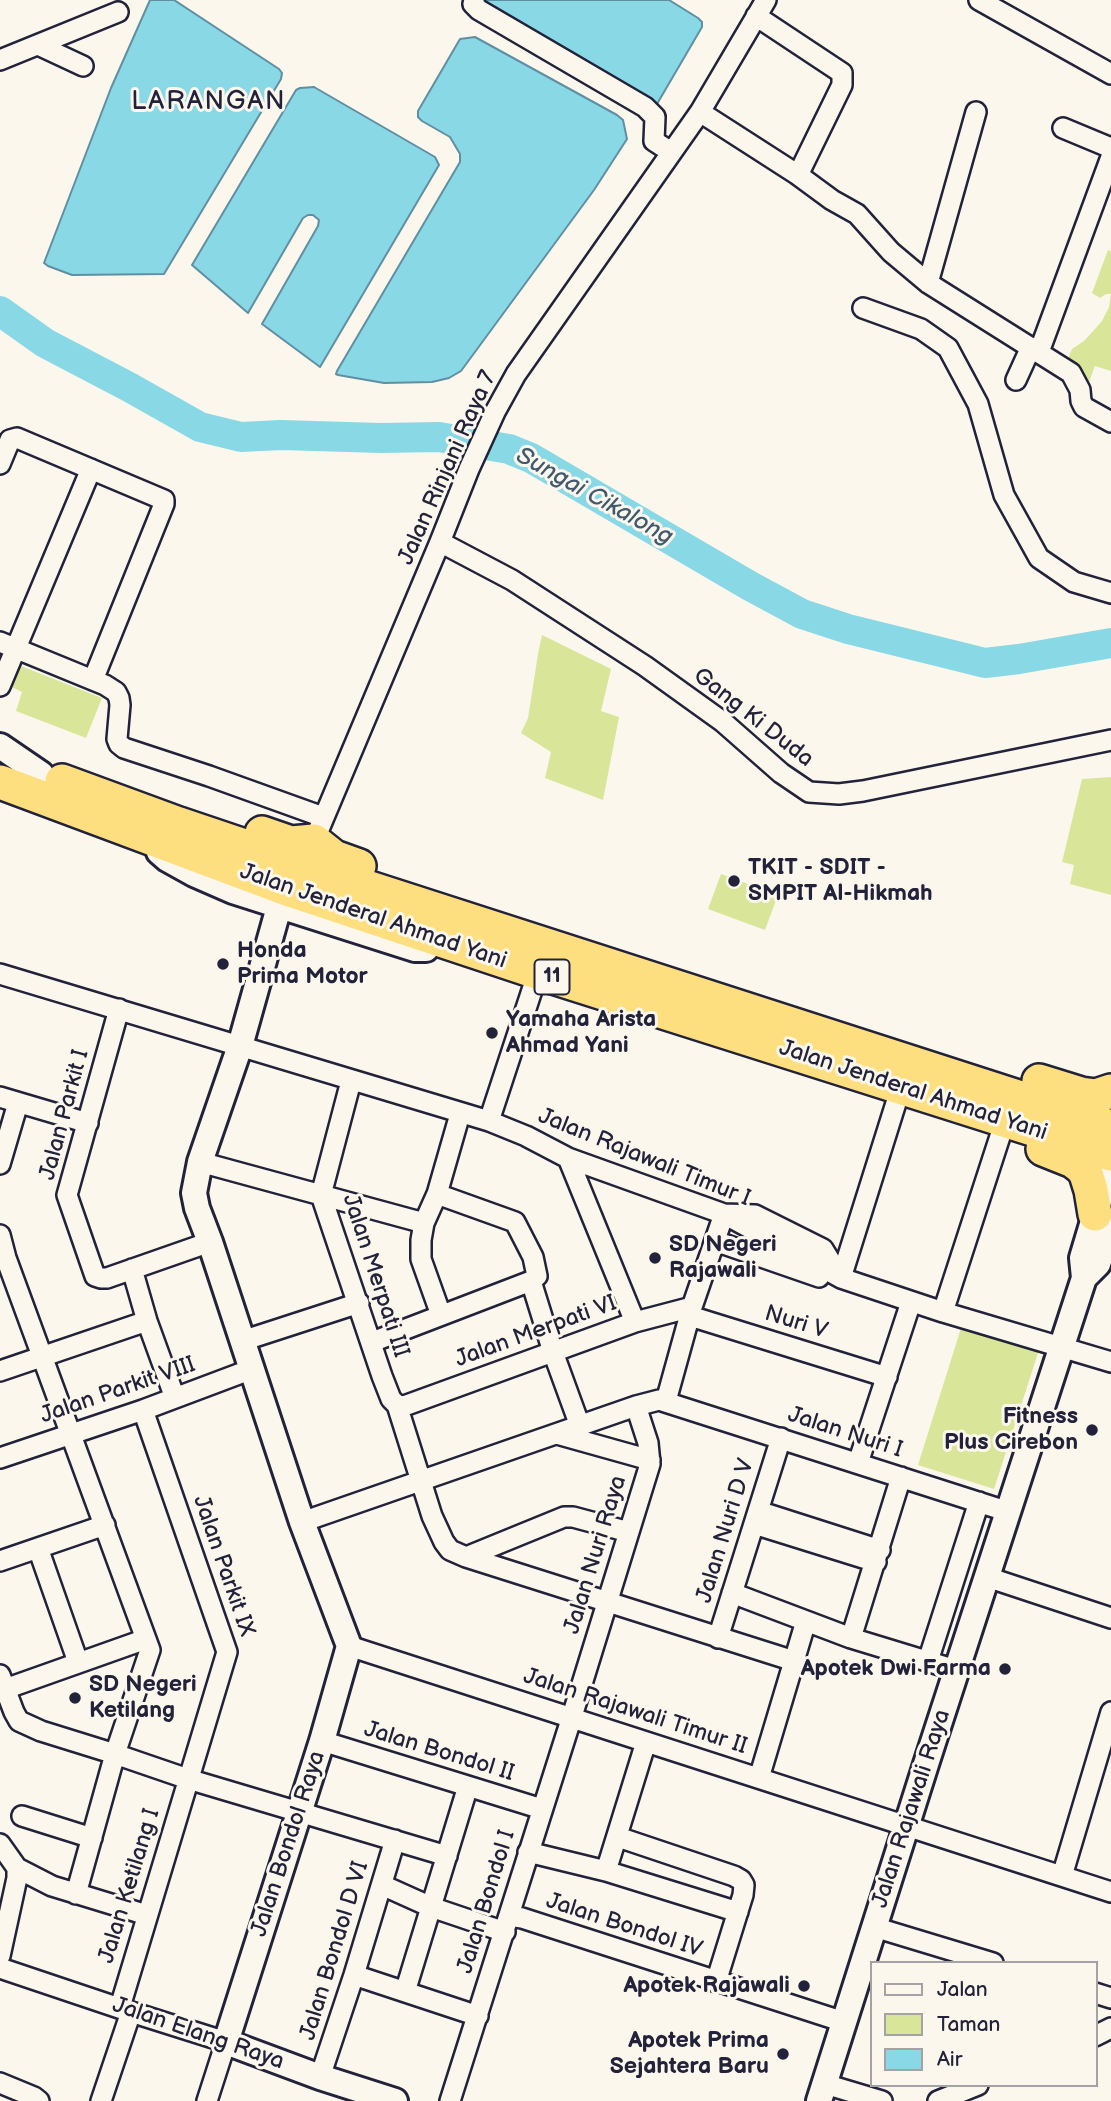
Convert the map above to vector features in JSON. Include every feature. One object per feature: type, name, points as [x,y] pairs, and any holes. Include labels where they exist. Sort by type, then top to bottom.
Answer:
[{"type":"highway","name":"Jalan Jenderal Ahmad Yani","points":[[0,759],[179,824],[459,932],[538,972],[1111,1154]]},
{"type":"highway","name":"Jalan Jenderal Ahmad Yani","points":[[0,782],[287,889],[459,932],[985,1085],[1111,1127]]},
{"type":"highway","points":[[179,824],[206,817],[221,819],[291,843],[318,830],[334,857],[431,890],[441,896],[459,932]]},
{"type":"highway","points":[[985,1085],[999,1076],[1019,1075],[1081,1094],[1096,1096],[1111,1091]]},
{"type":"highway","points":[[1008,1122],[1031,1143],[1083,1168],[1103,1219]]},
{"type":"street","points":[[474,0],[473,4],[479,10],[645,107],[655,117],[654,141],[671,152]]},
{"type":"street","points":[[979,0],[1111,74]]},
{"type":"street","points":[[761,8],[842,73],[842,85],[798,175]]},
{"type":"street","name":"Jalan Rinjani Raya 7","points":[[318,830],[469,468],[516,374],[700,112],[761,8]]},
{"type":"street","points":[[13,61],[38,45],[118,12]]},
{"type":"street","points":[[38,45],[83,65]]},
{"type":"street","points":[[700,112],[857,214],[891,252],[928,283],[1070,373],[1080,390],[1084,408],[1111,422]]},
{"type":"street","points":[[928,283],[976,112]]},
{"type":"street","points":[[1063,128],[1111,148]]},
{"type":"street","points":[[1016,380],[1035,350],[1111,157]]},
{"type":"street","points":[[863,308],[921,329],[948,348],[978,404],[1004,495],[1039,558],[1074,582],[1111,593]]},
{"type":"street","points":[[0,464],[10,440],[18,438],[161,498],[164,502],[93,680]]},
{"type":"street","points":[[0,686],[8,645],[91,469]]},
{"type":"street","name":"Gang Ki Duda","points":[[440,542],[512,580],[645,666],[723,722],[781,774],[809,792],[839,794],[863,791],[1111,740]]},
{"type":"street","points":[[8,645],[116,692],[119,698],[117,739],[124,748],[209,776],[318,830]]},
{"type":"street","name":"Jalan Jenderal Ahmad Yani","points":[[0,746],[41,774]]},
{"type":"street","points":[[138,834],[167,859],[194,874],[279,907],[415,948],[459,932]]},
{"type":"street","points":[[279,907],[240,1046],[200,1161],[194,1193],[302,1522],[349,1646]]},
{"type":"street","points":[[489,1121],[538,972]]},
{"type":"street","name":"Jalan Rajawali Timur I","points":[[0,974],[489,1121],[526,1136],[568,1158],[724,1214],[841,1278],[1111,1363]]},
{"type":"street","name":"Jalan Parkit I","points":[[119,1009],[67,1195],[95,1276],[107,1278],[132,1269]]},
{"type":"street","name":"Jalan Merpati III","points":[[351,1081],[321,1195],[391,1399],[397,1405],[432,1517],[450,1550],[466,1557]]},
{"type":"street","points":[[715,1241],[820,1278],[841,1278],[901,1087]]},
{"type":"street","points":[[0,1164],[9,1100],[88,1123]]},
{"type":"street","points":[[441,1315],[420,1253],[424,1223],[437,1194],[460,1114]]},
{"type":"street","points":[[943,1312],[1008,1122]]},
{"type":"street","points":[[568,1158],[635,1322]]},
{"type":"street","points":[[200,1161],[424,1223]]},
{"type":"street","name":"Jalan Rajawali Raya","points":[[822,2092],[1084,1278],[1082,1258],[1103,1219],[1111,1161]]},
{"type":"street","points":[[372,1342],[531,1281],[537,1276],[533,1257],[514,1222],[437,1194]]},
{"type":"street","points":[[302,1522],[636,1406],[659,1400],[666,1401],[691,1312],[724,1214]]},
{"type":"street","points":[[1,1239],[150,1650],[115,1754],[76,1894]]},
{"type":"street","points":[[175,1398],[147,1321],[132,1269],[210,1242]]},
{"type":"street","points":[[531,1281],[580,1426]]},
{"type":"street","points":[[858,1463],[911,1302]]},
{"type":"street","points":[[242,1341],[359,1303]]},
{"type":"street","name":"Jalan Merpati VI","points":[[397,1405],[404,1406],[635,1322],[691,1312]]},
{"type":"street","name":"Nuri V","points":[[691,1312],[887,1377]]},
{"type":"street","points":[[0,1371],[147,1321]]},
{"type":"street","name":"Jalan Parkit VIII","points":[[0,1458],[143,1410],[252,1369]]},
{"type":"street","name":"Jalan Nuri I","points":[[666,1401],[1009,1512]]},
{"type":"street","name":"Jalan Nuri Raya","points":[[572,1718],[650,1460],[648,1443],[636,1406]]},
{"type":"street","name":"Jalan Parkit IX","points":[[143,1410],[227,1652],[188,1779]]},
{"type":"street","points":[[557,1434],[650,1460]]},
{"type":"street","name":"Jalan Nuri D V","points":[[718,1638],[781,1438]]},
{"type":"street","points":[[852,1638],[901,1477]]},
{"type":"street","points":[[928,1661],[979,1502]]},
{"type":"street","points":[[466,1557],[564,1517],[629,1532]]},
{"type":"street","points":[[756,1518],[878,1556]]},
{"type":"street","points":[[0,1561],[105,1525]]},
{"type":"street","points":[[38,1548],[78,1662]]},
{"type":"street","points":[[466,1557],[794,1661]]},
{"type":"street","points":[[987,1577],[1111,1618]]},
{"type":"street","points":[[732,1593],[852,1638],[956,1671]]},
{"type":"street","points":[[759,1778],[806,1621]]},
{"type":"street","points":[[146,1639],[78,1662],[2,1682],[13,1713],[19,1721],[28,1726],[188,1779],[447,1856]]},
{"type":"street","name":"Jalan Rajawali Timur II","points":[[349,1646],[1111,1892]]},
{"type":"street","name":"Jalan Bondol Raya","points":[[226,2042],[322,1741],[349,1646]]},
{"type":"street","points":[[1062,1876],[1103,1763],[1111,1712]]},
{"type":"street","name":"Jalan Bondol I","points":[[450,2101],[572,1718]]},
{"type":"street","name":"Jalan Bondol II","points":[[322,1741],[542,1809]]},
{"type":"street","points":[[606,1871],[646,1742]]},
{"type":"street","name":"Jalan Ketilang I","points":[[102,2101],[147,1915],[188,1779]]},
{"type":"street","points":[[405,1992],[468,1786]]},
{"type":"street","points":[[22,1816],[92,1838]]},
{"type":"street","points":[[618,1837],[741,1880],[744,1890],[716,1982]]},
{"type":"street","name":"Jalan Bondol D VI","points":[[320,2077],[395,1840]]},
{"type":"street","points":[[0,1843],[17,1868],[52,1886],[147,1915]]},
{"type":"street","points":[[528,1852],[606,1871],[738,1912]]},
{"type":"street","points":[[0,1956],[17,1868]]},
{"type":"street","name":"Jalan Bondol IV","points":[[382,1885],[431,1907],[507,1924],[522,1918],[844,2022]]},
{"type":"street","points":[[874,1927],[986,1961]]},
{"type":"street","name":"Jalan Elang Raya","points":[[0,1968],[395,2101]]},
{"type":"street","points":[[354,1975],[478,2016]]},
{"type":"street","points":[[207,2101],[226,2042]]},
{"type":"street","points":[[0,2083],[39,2101]]},
{"type":"street","points":[[938,2101],[973,2087]]},
{"type":"street","points":[[822,2092],[882,2101]]},
{"type":"green space","points":[[1108,250],[1111,251],[1111,294],[1100,298],[1092,293]]},
{"type":"green space","points":[[1111,294],[1111,371],[1095,366],[1085,393],[1067,361],[1072,349],[1084,341],[1102,321],[1109,307]]},
{"type":"green space","points":[[542,635],[611,669],[601,711],[619,717],[603,800],[545,778],[551,752],[521,733],[528,718]]},
{"type":"green space","points":[[21,666],[102,698],[86,738],[16,711],[22,692],[12,687]]},
{"type":"green space","points":[[1111,777],[1111,895],[1070,884],[1074,865],[1062,862],[1082,779]]},
{"type":"green space","points":[[721,874],[778,895],[765,930],[708,909]]},
{"type":"green space","points":[[962,1325],[1039,1350],[994,1489],[918,1465]]},
{"type":"water","points":[[150,0],[174,0],[279,69],[282,73],[281,79],[164,274],[72,275],[44,263],[111,88]]},
{"type":"water","points":[[479,0],[669,0],[698,18],[702,27],[657,104],[653,105]]},
{"type":"water","points":[[475,37],[617,115],[623,120],[627,139],[594,190],[461,371],[449,378],[432,382],[384,383],[338,375],[337,371],[460,162],[460,154],[450,137],[422,121],[418,117],[418,111],[460,39]]},
{"type":"water","points":[[314,87],[435,157],[439,165],[320,367],[262,324],[318,226],[319,220],[313,215],[303,218],[248,313],[192,265],[296,90]]},
{"type":"waterway","name":"Sungai Cikalong","points":[[0,311],[45,343],[200,427],[241,437],[439,437],[509,449],[531,458],[802,614],[848,629],[985,663],[1111,643]]},
{"type":"place","name":"TKIT - SDIT - SMPIT Al-Hikmah","points":[[734,881]]},
{"type":"place","name":"Honda Prima Motor","points":[[223,964]]},
{"type":"place","name":"Yamaha Arista Ahmad Yani","points":[[492,1033]]},
{"type":"place","name":"SD Negeri Rajawali","points":[[655,1258]]},
{"type":"place","name":"Fitness Plus Cirebon","points":[[1092,1430]]},
{"type":"place","name":"Apotek Dwi Farma","points":[[1005,1669]]},
{"type":"place","name":"SD Negeri Ketilang","points":[[75,1698]]},
{"type":"place","name":"Apotek Rajawali","points":[[804,1986]]},
{"type":"place","name":"Apotek Prima Sejahtera Baru","points":[[783,2054]]},
{"type":"district","name":"LARANGAN","points":[[209,102]]}]
